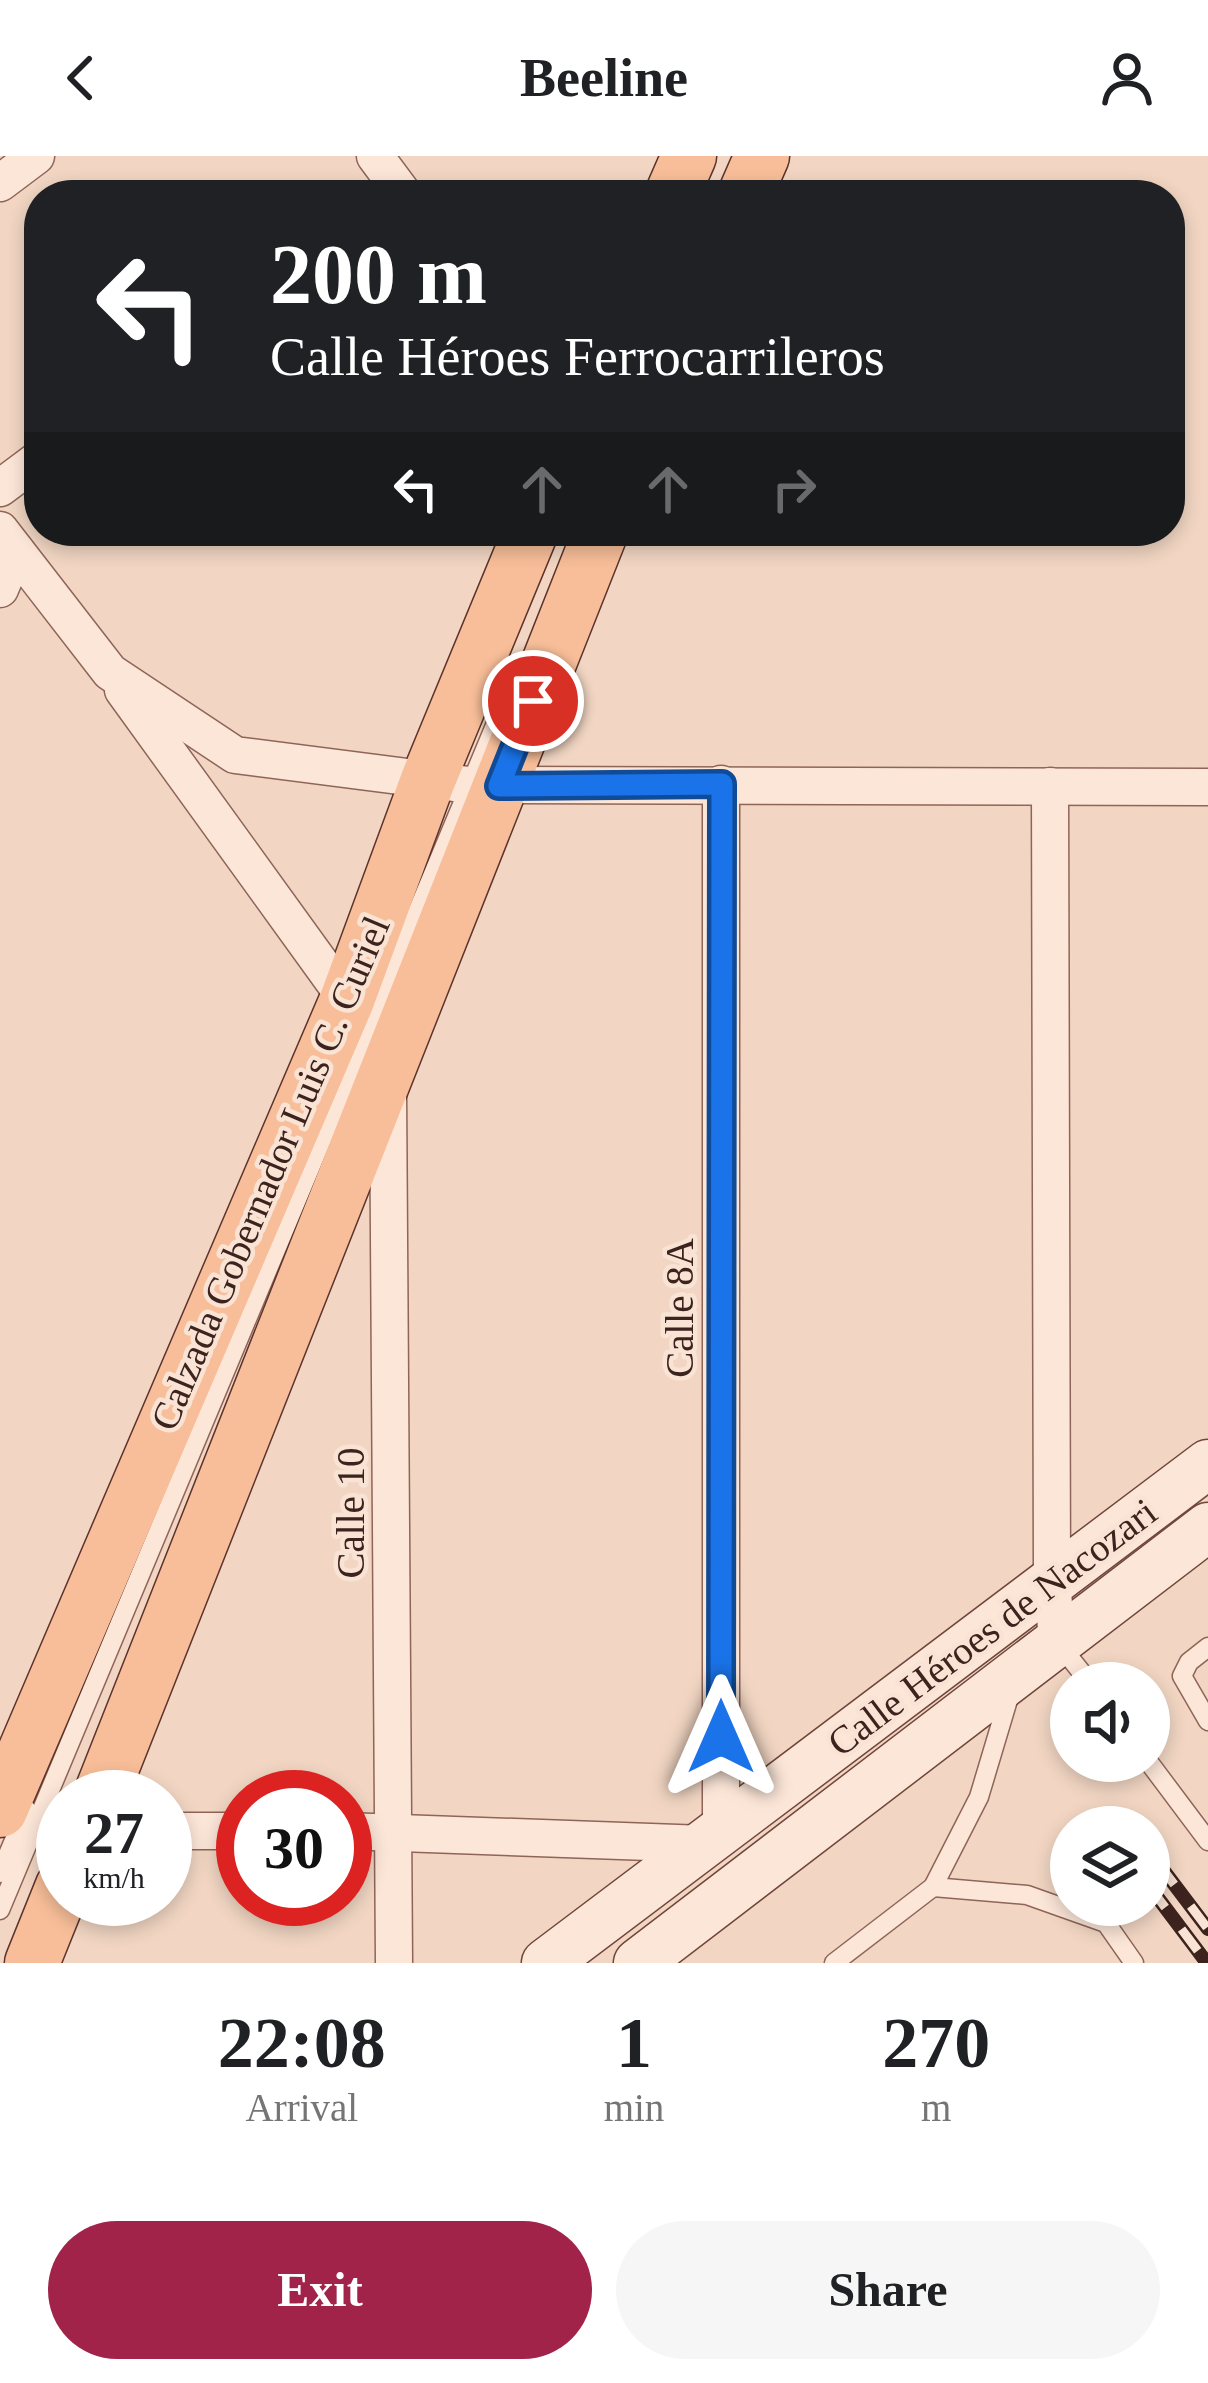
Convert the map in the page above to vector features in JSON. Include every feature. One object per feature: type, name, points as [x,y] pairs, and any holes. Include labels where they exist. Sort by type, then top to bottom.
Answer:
[{"type":"main road","name":"Calzada Gobernador Luis C. Curiel","points":[[111,1770],[387,1063],[527,546]]},
{"type":"main road","name":"Calzada Gobernador Luis C. Curiel","points":[[0,1810],[347,1000],[593,546]]},
{"type":"main road","name":"Calle Héroes de Nacozari","points":[[546,1963],[1208,1464]]},
{"type":"main road","name":"Calle Héroes de Nacozari","points":[[638,1963],[1208,1527]]},
{"type":"main road","points":[[32,1963],[47,1926]]},
{"type":"street","points":[[0,183],[36,156]]},
{"type":"street","points":[[0,589],[8,540]]},
{"type":"street","points":[[8,540],[110,672],[347,1000]]},
{"type":"street","points":[[110,672],[235,755],[463,784],[1208,787]]},
{"type":"street","name":"Calle 8A","points":[[713,1838],[722,784]]},
{"type":"street","points":[[1050,786],[1052,1580],[1057,1641]]},
{"type":"street","name":"Calle 10","points":[[387,1063],[394,1963]]},
{"type":"street","points":[[372,1832],[713,1838]]},
{"type":"street","points":[[60,1963],[61,1926]]},
{"type":"lane","points":[[0,1910],[506,679]]},
{"type":"lane","points":[[0,1873],[463,784]]},
{"type":"lane","points":[[1057,1641],[1074,1662]]},
{"type":"lane","points":[[1208,1647],[1189,1662],[1182,1676],[1208,1721]]},
{"type":"lane","points":[[834,1963],[933,1886],[979,1797],[1016,1673]]},
{"type":"lane","points":[[1164,1782],[1208,1841]]},
{"type":"lane","points":[[933,1886],[1027,1894],[1106,1923],[1134,1963]]},
{"type":"railway","points":[[1170,1879],[1208,1929]]},
{"type":"railway","points":[[1170,1914],[1207,1963]]},
{"type":"route","points":[[533,701],[499,786],[722,784],[721,1737]]}]
